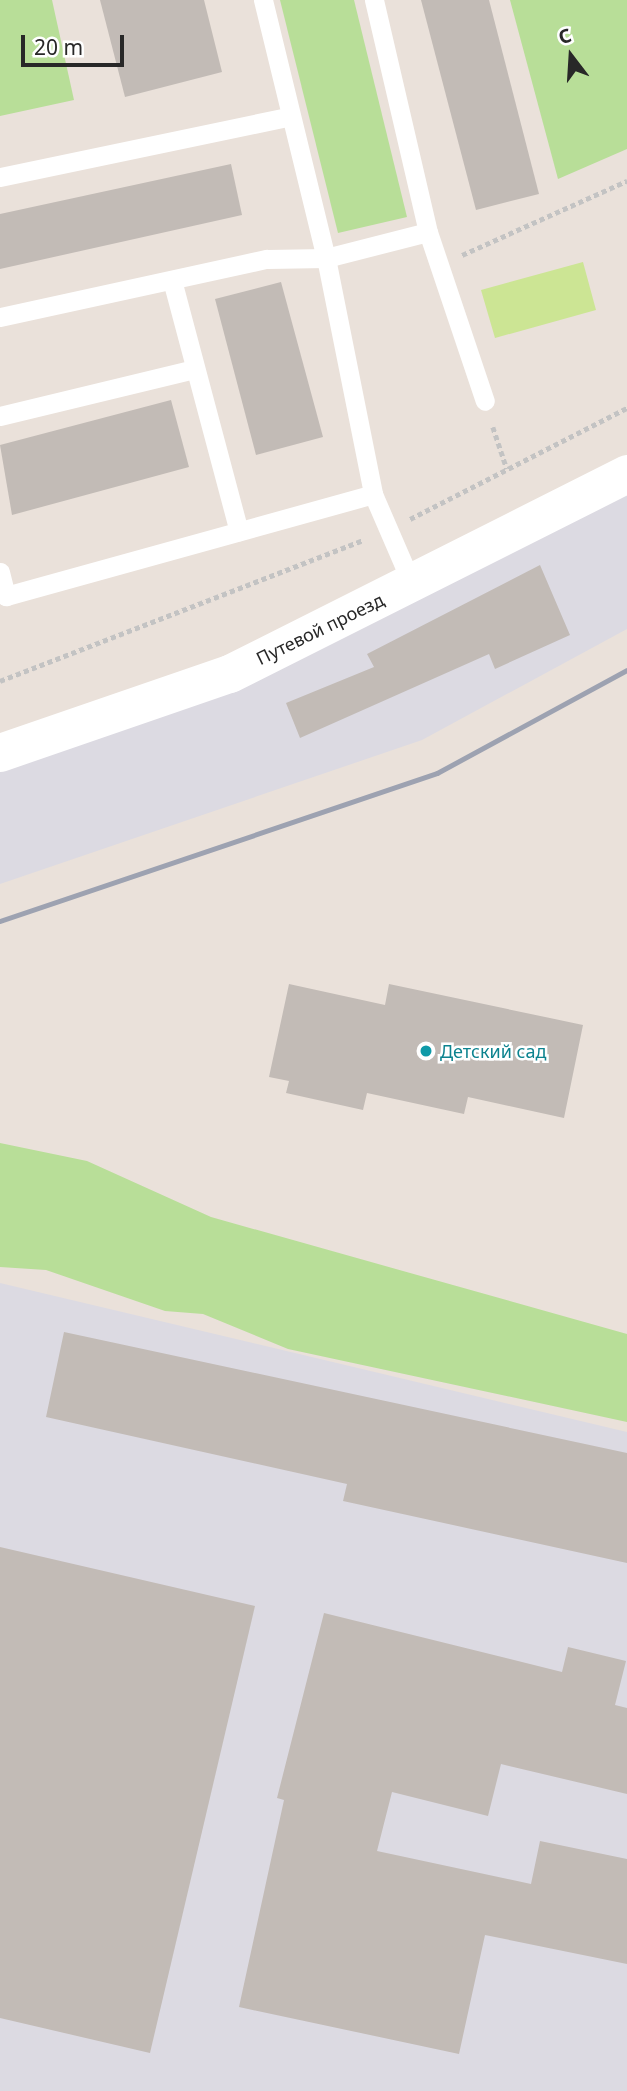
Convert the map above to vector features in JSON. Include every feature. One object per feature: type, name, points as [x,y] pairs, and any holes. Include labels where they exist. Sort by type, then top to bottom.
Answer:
[{"type":"street","name":"Путевой проезд","points":[[0,753],[229,674],[627,474]]},
{"type":"lane","points":[[263,0],[326,258],[373,494],[412,584]]},
{"type":"lane","points":[[374,0],[428,232],[485,401]]},
{"type":"lane","points":[[0,177],[291,116]]},
{"type":"lane","points":[[0,317],[267,259],[326,258],[428,232]]},
{"type":"lane","points":[[172,280],[239,531]]},
{"type":"lane","points":[[0,416],[194,369]]},
{"type":"lane","points":[[0,572],[6,596],[373,494]]},
{"type":"path","points":[[439,265],[627,181]]},
{"type":"path","points":[[485,401],[507,469]]},
{"type":"path","points":[[0,681],[389,530],[627,408]]},
{"type":"shaded area","points":[[627,495],[627,629],[422,740],[0,884],[0,772],[236,691]]},
{"type":"shaded area","points":[[0,1283],[627,1432],[627,2091],[0,2091]]},
{"type":"green space","points":[[0,0],[52,0],[74,100],[0,116]]},
{"type":"green space","points":[[280,0],[354,0],[407,217],[338,233]]},
{"type":"green space","points":[[510,0],[627,0],[627,149],[558,179]]},
{"type":"green space","points":[[583,262],[596,310],[495,338],[481,290]]},
{"type":"green space","points":[[0,1143],[87,1161],[211,1217],[627,1334],[627,1422],[288,1349],[203,1314],[165,1311],[46,1270],[0,1267]]},
{"type":"building","points":[[100,0],[204,0],[222,72],[125,97]]},
{"type":"building","points":[[421,0],[489,0],[539,194],[476,210]]},
{"type":"building","points":[[231,164],[242,215],[0,269],[0,214]]},
{"type":"building","points":[[281,282],[323,437],[256,455],[215,299]]},
{"type":"building","points":[[171,400],[189,467],[12,515],[0,445]]},
{"type":"building","points":[[540,565],[570,635],[495,669],[489,654],[300,738],[286,703],[374,667],[367,654]]},
{"type":"building","name":"Детский сад","points":[[289,984],[385,1005],[389,984],[583,1025],[564,1118],[468,1097],[464,1114],[367,1093],[363,1110],[286,1093],[289,1081],[269,1077]]},
{"type":"building","points":[[64,1332],[627,1453],[627,1563],[343,1501],[347,1484],[46,1417]]},
{"type":"building","points":[[0,1547],[255,1606],[150,2053],[0,2018]]},
{"type":"building","points":[[324,1613],[562,1672],[568,1647],[626,1661],[615,1705],[627,1708],[627,1794],[501,1764],[488,1816],[392,1792],[377,1851],[531,1884],[540,1841],[627,1859],[627,1964],[485,1935],[459,2054],[239,2007],[284,1800],[277,1798]]},
{"type":"railway","points":[[0,921],[437,773],[627,670]]},
{"type":"place","name":"Детский сад","points":[[426,1051]]}]
